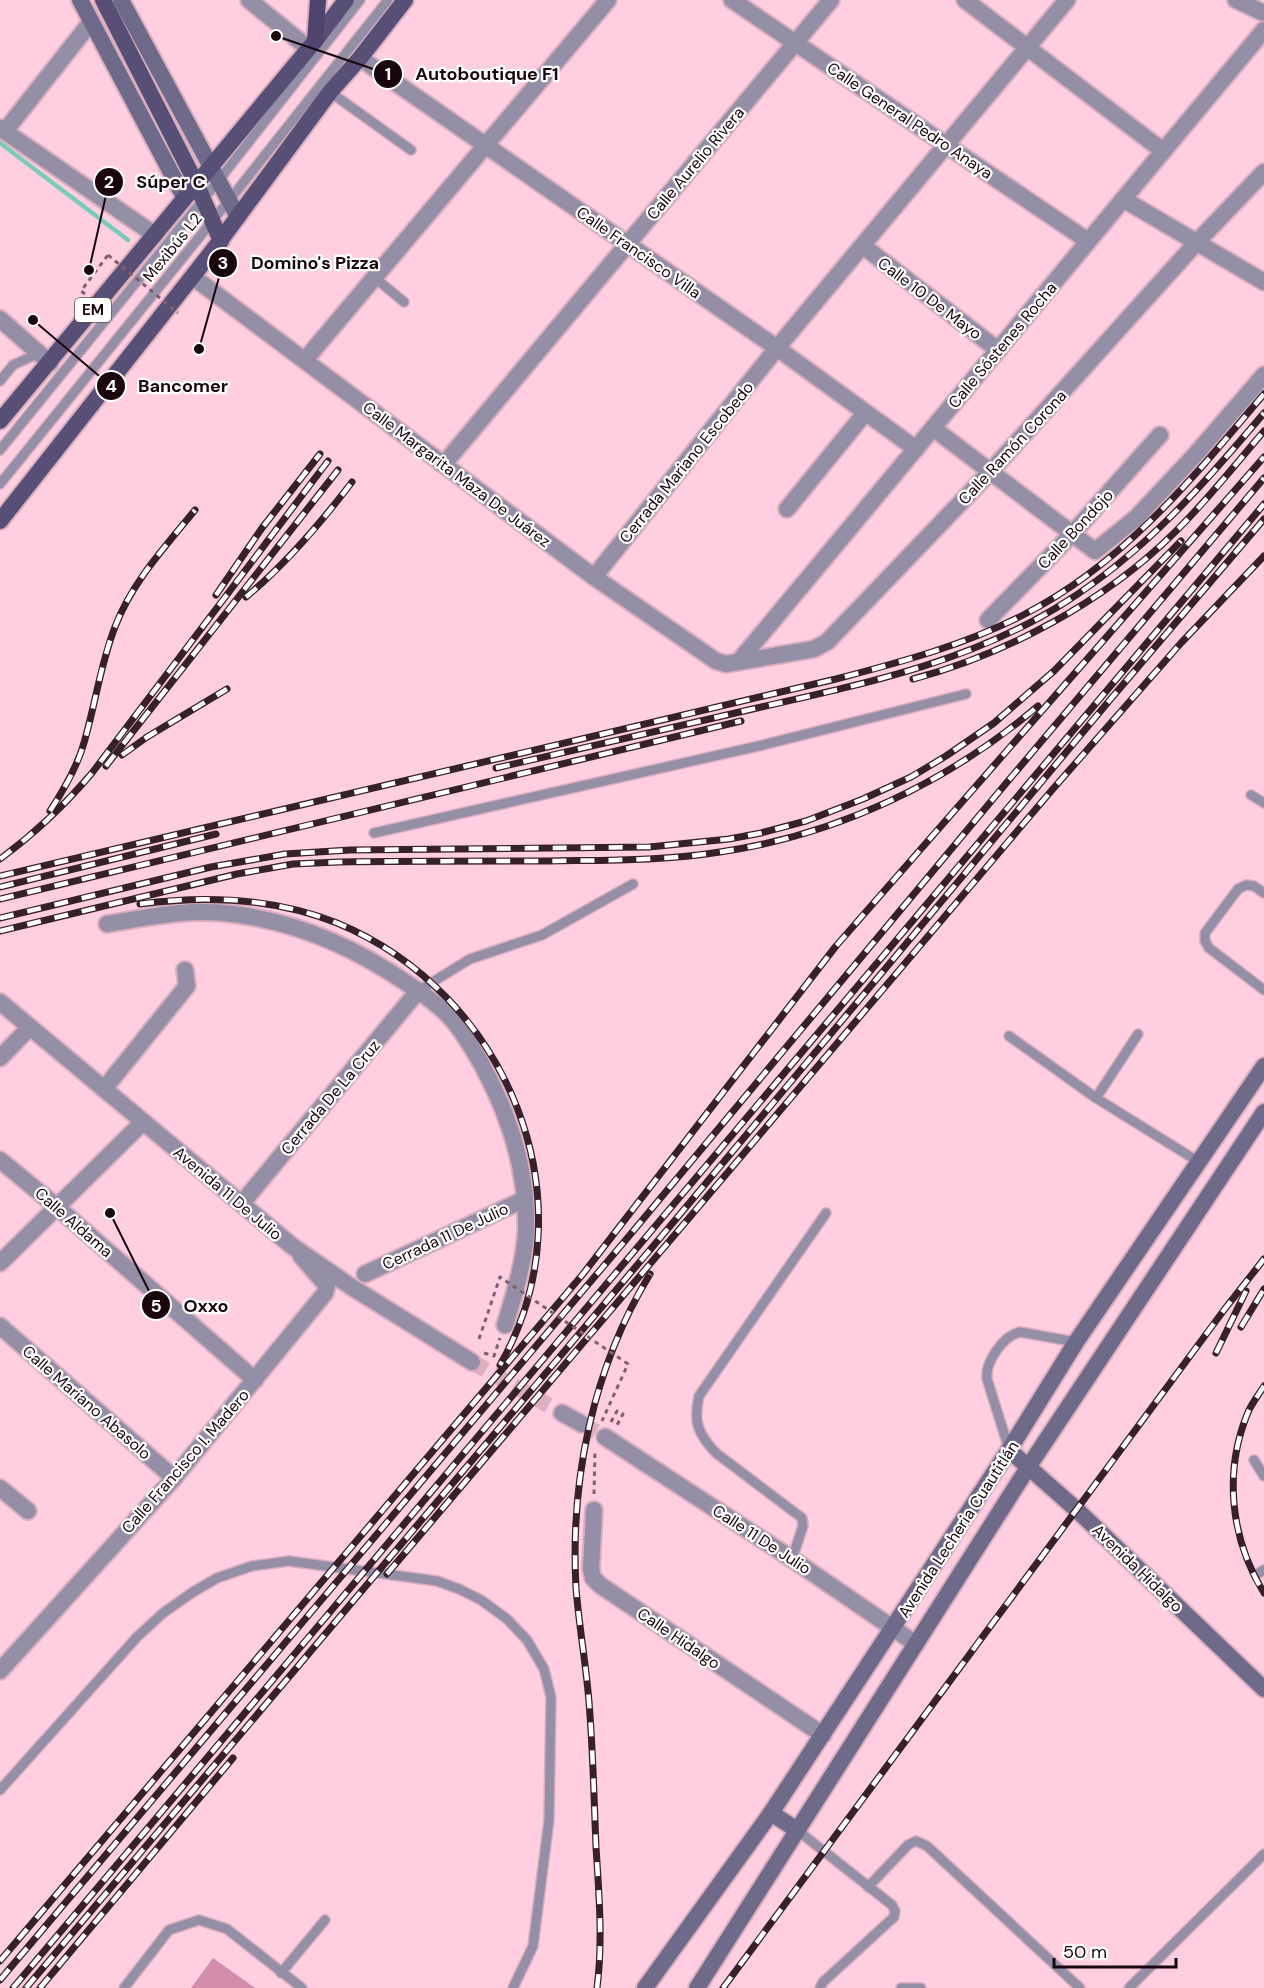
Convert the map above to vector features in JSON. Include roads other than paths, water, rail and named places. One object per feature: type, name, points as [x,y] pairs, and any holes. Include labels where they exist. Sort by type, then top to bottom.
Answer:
[{"type":"highway","points":[[311,44],[318,0]]},
{"type":"main road","points":[[80,0],[184,197]]},
{"type":"main road","points":[[103,0],[196,183],[220,241]]},
{"type":"main road","points":[[121,0],[238,217]]},
{"type":"main road","name":"EM","points":[[0,421],[44,358],[155,235],[346,0]]},
{"type":"main road","points":[[0,521],[136,346],[193,277],[330,92],[405,0]]},
{"type":"main road","name":"Avenida Lecheria Cuautitlán","points":[[645,1988],[824,1735],[1010,1450],[1076,1342],[1264,1066]]},
{"type":"main road","name":"Avenida Lecheria Cuautitlán","points":[[697,1988],[1029,1466],[1264,1112]]},
{"type":"main road","name":"Avenida Hidalgo","points":[[1010,1450],[1264,1689]]},
{"type":"main road","points":[[771,1813],[797,1830]]},
{"type":"street","points":[[249,0],[311,44]]},
{"type":"street","points":[[305,360],[608,0]]},
{"type":"street","name":"Calle General Pedro Anaya","points":[[732,0],[1088,241]]},
{"type":"street","name":"Calle Aurelio Rivera","points":[[444,464],[831,0]]},
{"type":"street","points":[[965,0],[1163,152]]},
{"type":"street","points":[[777,348],[1067,0]]},
{"type":"street","points":[[1236,0],[1264,13]]},
{"type":"street","points":[[91,22],[2,129],[155,235]]},
{"type":"street","name":"Calle Sóstenes Rocha","points":[[733,662],[916,449],[1264,30]]},
{"type":"street","name":"Calle Francisco Villa","points":[[360,58],[777,348],[916,449]]},
{"type":"street","name":"Calle Ramón Corona","points":[[733,662],[814,649],[827,642],[990,472],[1197,242],[1264,172]]},
{"type":"street","points":[[1123,199],[1264,282]]},
{"type":"street","name":"Calle 10 De Mayo","points":[[863,246],[998,350]]},
{"type":"street","name":"Calle Margarita Maza De Juárez","points":[[193,277],[594,577],[716,661],[733,662]]},
{"type":"street","points":[[0,319],[44,358]]},
{"type":"street","name":"Cerrada Mariano Escobedo","points":[[594,577],[777,348]]},
{"type":"street","points":[[933,428],[1095,551],[1136,518],[1195,456],[1264,375]]},
{"type":"street","points":[[787,509],[865,413]]},
{"type":"street","name":"Calle Bondojo","points":[[988,620],[1072,534],[1160,435]]},
{"type":"street","points":[[107,924],[177,913],[231,914],[279,922],[332,941],[380,964],[451,1018],[489,1077],[510,1123],[520,1160],[525,1199],[526,1234],[520,1275],[505,1325]]},
{"type":"street","points":[[104,1089],[187,986],[185,970]]},
{"type":"street","name":"Cerrada De La Cruz","points":[[242,1203],[418,991]]},
{"type":"street","name":"Avenida 11 De Julio","points":[[0,1002],[292,1246],[350,1286],[472,1362]]},
{"type":"street","points":[[0,1058],[30,1027]]},
{"type":"street","points":[[0,1263],[143,1122]]},
{"type":"street","name":"Calle Aldama","points":[[0,1160],[255,1380]]},
{"type":"street","name":"Cerrada 11 De Julio","points":[[365,1274],[525,1199]]},
{"type":"street","name":"Calle Francisco I. Madero","points":[[0,1671],[174,1478],[325,1293],[327,1286],[324,1281],[292,1246]]},
{"type":"street","name":"Calle Mariano Abasolo","points":[[0,1326],[174,1478]]},
{"type":"street","points":[[562,1413],[582,1424]]},
{"type":"street","name":"Calle 11 De Julio","points":[[606,1431],[916,1644]]},
{"type":"street","points":[[0,1488],[28,1511]]},
{"type":"street","name":"Calle Hidalgo","points":[[594,1510],[591,1569],[593,1578],[600,1585],[824,1735]]},
{"type":"lane","name":"Mexibús L2","points":[[0,450],[219,180],[360,0]]},
{"type":"lane","name":"Mexibús L2","points":[[0,484],[230,200],[388,0]]},
{"type":"lane","points":[[330,92],[411,150]]},
{"type":"lane","points":[[374,277],[404,302]]},
{"type":"lane","points":[[0,381],[20,360],[44,358]]},
{"type":"lane","points":[[374,833],[751,748],[966,693]]},
{"type":"lane","points":[[1251,795],[1264,803]]},
{"type":"lane","points":[[418,991],[470,959],[542,935],[633,884]]},
{"type":"lane","points":[[1264,893],[1254,886],[1246,885],[1238,889],[1205,933],[1205,941],[1209,948],[1264,990]]},
{"type":"lane","points":[[1096,1098],[1138,1034]]},
{"type":"lane","points":[[1009,1036],[1096,1098],[1199,1162]]},
{"type":"lane","points":[[792,1559],[803,1526],[802,1518],[716,1453],[701,1434],[695,1412],[699,1396],[826,1214]]},
{"type":"lane","points":[[1010,1450],[987,1379],[986,1371],[990,1362],[1006,1338],[1020,1332],[1076,1342]]},
{"type":"lane","points":[[1254,1460],[1264,1476]]},
{"type":"lane","points":[[0,1790],[137,1637],[163,1613],[217,1578],[252,1566],[289,1562],[437,1581],[459,1589],[481,1600],[507,1619],[527,1640],[544,1669],[551,1697],[549,1820],[533,1946],[513,1988]]},
{"type":"lane","points":[[0,1785],[11,1778]]},
{"type":"lane","points":[[797,1830],[892,1905],[895,1911],[894,1917],[823,1982],[820,1988]]},
{"type":"lane","points":[[868,1887],[908,1845],[916,1842],[927,1846],[1080,1988]]},
{"type":"lane","points":[[1129,1988],[1264,1854]]},
{"type":"lane","points":[[124,1988],[169,1930],[199,1920],[227,1929],[302,1988]]},
{"type":"lane","points":[[281,1973],[325,1920]]},
{"type":"lane","points":[[901,1988],[921,1988]]},
{"type":"waterway","points":[[0,143],[128,240]]},
{"type":"tunnel","points":[[472,1362],[562,1413]]},
{"type":"tunnel","points":[[582,1424],[605,1437]]},
{"type":"railway","points":[[0,876],[836,679],[956,644],[1025,614],[1094,570],[1126,544],[1184,487],[1264,394]]},
{"type":"railway","points":[[496,768],[876,680],[954,656],[992,641],[1064,603],[1121,562],[1172,516],[1264,413]]},
{"type":"railway","points":[[913,679],[948,668],[1018,640],[1052,623],[1116,582],[1146,559],[1185,522],[1264,431]]},
{"type":"railway","points":[[216,595],[262,528],[320,454]]},
{"type":"railway","points":[[0,1961],[583,1274],[836,946],[1264,457]]},
{"type":"railway","points":[[0,859],[49,819],[92,773],[328,461]]},
{"type":"railway","points":[[106,766],[338,470]]},
{"type":"railway","points":[[0,1980],[624,1242],[1264,478]]},
{"type":"railway","points":[[246,597],[302,542],[352,482]]},
{"type":"railway","points":[[13,1988],[1264,504]]},
{"type":"railway","points":[[50,811],[69,780],[80,755],[105,656],[122,611],[150,566],[195,510]]},
{"type":"railway","points":[[26,1988],[1264,519]]},
{"type":"railway","points":[[0,918],[211,867],[285,854],[350,850],[649,847],[729,839],[806,821],[911,777],[994,723],[1054,671],[1181,541]]},
{"type":"railway","points":[[387,1574],[1052,790],[1181,643],[1264,556]]},
{"type":"railway","points":[[122,755],[147,737],[227,689]]},
{"type":"railway","points":[[0,931],[237,874],[293,864],[634,860],[699,855],[764,844],[807,833],[890,801],[967,758],[1038,706]]},
{"type":"railway","points":[[0,899],[741,721]]},
{"type":"railway","points":[[0,887],[216,834]]},
{"type":"railway","points":[[140,904],[215,899],[240,901],[289,908],[337,923],[397,955],[447,999],[488,1050],[518,1109],[535,1172],[538,1237],[527,1302],[500,1365]]},
{"type":"railway","points":[[723,1988],[1264,1259]]},
{"type":"railway","points":[[597,1988],[600,1953],[599,1900],[588,1688],[576,1588],[577,1506],[589,1425],[600,1386],[630,1310],[650,1274]]},
{"type":"railway","points":[[1241,1327],[1264,1289]]},
{"type":"railway","points":[[1216,1353],[1246,1291]]},
{"type":"railway","points":[[1264,1386],[1249,1410],[1241,1433],[1233,1480],[1237,1527],[1244,1550],[1264,1593]]},
{"type":"railway","points":[[40,1988],[233,1758]]},
{"type":"place","name":"Autoboutique F1","points":[[276,36]]},
{"type":"place","name":"Súper C","points":[[89,270]]},
{"type":"place","name":"Bancomer","points":[[33,320]]},
{"type":"place","name":"Domino's Pizza","points":[[199,349]]},
{"type":"place","name":"Oxxo","points":[[110,1213]]}]
